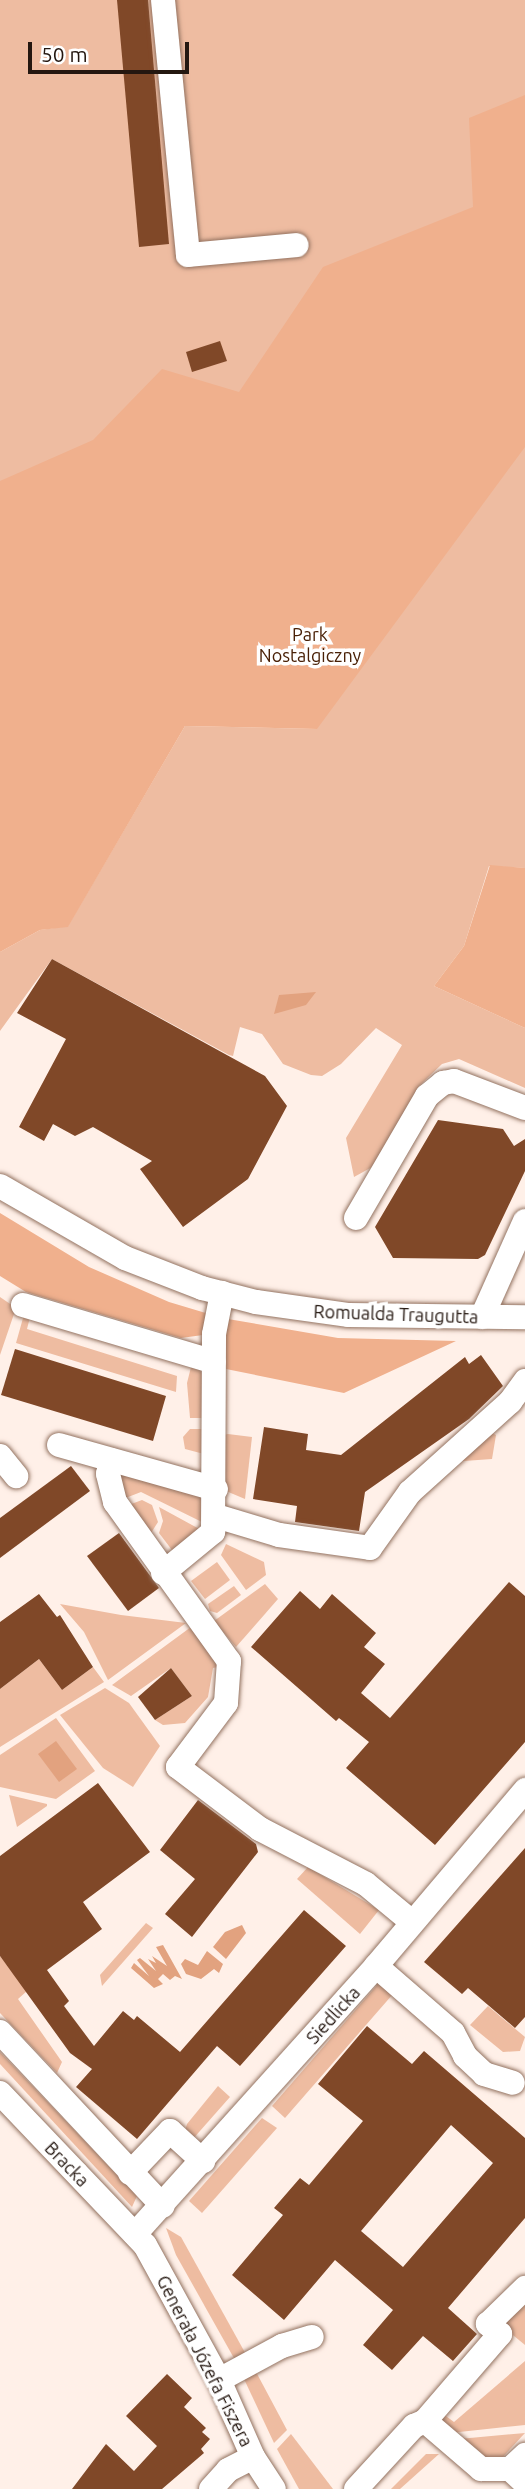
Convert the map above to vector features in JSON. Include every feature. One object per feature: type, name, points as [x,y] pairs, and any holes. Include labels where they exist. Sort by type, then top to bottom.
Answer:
[{"type":"street","points":[[163,0],[188,255],[297,245]]},
{"type":"street","points":[[356,1218],[427,1096],[443,1083],[454,1081],[525,1108]]},
{"type":"street","name":"Romualda Traugutta","points":[[0,1186],[91,1241],[158,1273],[222,1293],[337,1314],[525,1317]]},
{"type":"street","points":[[482,1317],[525,1222]]},
{"type":"street","points":[[163,1573],[214,1532],[214,1362],[222,1293]]},
{"type":"street","points":[[23,1305],[214,1362]]},
{"type":"street","points":[[216,1516],[279,1535],[370,1548],[410,1492],[510,1402],[525,1381]]},
{"type":"street","points":[[59,1445],[216,1489]]},
{"type":"street","points":[[0,1456],[16,1476]]},
{"type":"street","points":[[111,1460],[108,1474],[115,1502],[163,1573],[229,1661],[226,1703],[178,1766],[260,1829],[366,1884],[412,1922]]},
{"type":"street","name":"Siedlicka","points":[[135,2234],[376,1966],[525,1790]]},
{"type":"street","points":[[376,1966],[453,2033],[465,2056],[484,2074],[521,2082]]},
{"type":"street","points":[[0,2032],[163,2206]]},
{"type":"street","name":"Bracka","points":[[0,2093],[135,2234]]},
{"type":"street","points":[[130,2173],[170,2131],[211,2152]]},
{"type":"street","name":"Generała Józefa Fiszera","points":[[135,2234],[219,2381],[253,2457],[274,2489]]},
{"type":"street","points":[[356,2489],[500,2334],[481,2318],[525,2288]]},
{"type":"street","points":[[219,2381],[282,2347],[312,2337]]},
{"type":"street","points":[[419,2423],[481,2469],[520,2469]]},
{"type":"street","points":[[211,2489],[229,2470],[253,2457]]},
{"type":"green space","name":"Park Nostalgiczny","points":[[0,0],[525,0],[525,868],[489,866],[464,946],[434,986],[525,1028],[525,1088],[459,1059],[442,1064],[419,1086],[374,1166],[354,1177],[346,1138],[402,1045],[376,1028],[341,1064],[322,1076],[311,1075],[283,1064],[262,1034],[240,1027],[233,1056],[229,1055],[52,959],[0,1031],[0,952],[40,930],[68,926],[185,726],[317,729],[0,553]]},
{"type":"green space","name":"Park Nostalgiczny","points":[[525,95],[525,447],[317,729],[185,726],[68,927],[40,930],[0,952],[0,481],[93,440],[162,369],[239,392],[323,267],[473,207],[469,118]]},
{"type":"green space","points":[[490,865],[525,868],[525,1028],[434,986],[464,946]]},
{"type":"green space","points":[[0,1213],[89,1267],[169,1302],[209,1314],[203,1335],[181,1338],[26,1292],[0,1276]]},
{"type":"green space","points":[[0,1297],[16,1308],[0,1355]]},
{"type":"green space","points":[[25,1311],[31,1313],[27,1329],[177,1376],[176,1392],[16,1343]]},
{"type":"green space","points":[[222,1318],[338,1338],[456,1341],[344,1393],[221,1368]]},
{"type":"green space","points":[[192,1363],[203,1374],[204,1418],[190,1418],[187,1383]]},
{"type":"green space","points":[[190,1429],[204,1429],[204,1454],[185,1449],[183,1437]]},
{"type":"green space","points":[[492,1433],[496,1435],[492,1459],[450,1462]]},
{"type":"green space","points":[[223,1435],[252,1437],[245,1499],[226,1491]]},
{"type":"green space","points":[[126,1474],[207,1497],[206,1524],[141,1492],[123,1499],[120,1475]]},
{"type":"green space","points":[[142,1500],[152,1505],[158,1522],[151,1533],[126,1506]]},
{"type":"green space","points":[[159,1507],[203,1531],[175,1554],[159,1533],[163,1521]]},
{"type":"green space","points":[[226,1544],[264,1562],[266,1575],[246,1590],[221,1555]]},
{"type":"green space","points":[[217,1562],[230,1580],[205,1599],[191,1581]]},
{"type":"green space","points":[[265,1584],[278,1599],[236,1647],[214,1621]]},
{"type":"green space","points":[[234,1586],[241,1595],[217,1613],[210,1611],[208,1604]]},
{"type":"green space","points":[[60,1604],[186,1623],[108,1680],[84,1632]]},
{"type":"green space","points":[[191,1627],[218,1667],[213,1668],[208,1697],[185,1723],[163,1725],[155,1720],[192,1696],[171,1668],[131,1696],[112,1685]]},
{"type":"green space","points":[[39,1659],[62,1690],[93,1667],[104,1682],[0,1747],[0,1689]]},
{"type":"green space","points":[[105,1688],[129,1703],[160,1746],[133,1787],[103,1768],[60,1715]]},
{"type":"green space","points":[[56,1718],[95,1771],[56,1799],[0,1787],[0,1755]]},
{"type":"green space","points":[[9,1795],[47,1804],[47,1806],[17,1827]]},
{"type":"green space","points":[[308,1867],[379,1910],[360,1934],[297,1879]]},
{"type":"green space","points":[[146,1923],[153,1928],[102,1986],[100,1975]]},
{"type":"green space","points":[[0,1956],[27,1991],[18,1999],[62,2062],[57,2073],[0,2013]]},
{"type":"green space","points":[[378,1984],[393,1994],[285,2118],[272,2106]]},
{"type":"green space","points":[[488,2006],[525,2037],[520,2051],[503,2052],[470,2025]]},
{"type":"green space","points":[[0,2052],[137,2196],[132,2207],[0,2064]]},
{"type":"green space","points":[[218,2086],[230,2097],[192,2140],[185,2131],[187,2124]]},
{"type":"green space","points":[[262,2118],[277,2128],[202,2213],[189,2201]]},
{"type":"green space","points":[[166,2228],[181,2237],[248,2358],[235,2360],[176,2255]]},
{"type":"green space","points":[[525,2299],[525,2345],[502,2326]]},
{"type":"green space","points":[[525,2361],[525,2425],[450,2433],[438,2422],[439,2411],[454,2422]]},
{"type":"green space","points":[[255,2370],[287,2430],[274,2443],[244,2379]]},
{"type":"green space","points":[[525,2433],[500,2460],[489,2461],[459,2439]]},
{"type":"green space","points":[[291,2434],[333,2489],[299,2489],[277,2449]]},
{"type":"green space","points":[[426,2454],[439,2454],[400,2489],[391,2489]]},
{"type":"shaded area","points":[[316,992],[306,1005],[274,1014],[279,995]]},
{"type":"shaded area","points":[[56,1741],[77,1769],[59,1782],[38,1754]]},
{"type":"shaded area","points":[[242,1925],[246,1933],[226,1959],[213,1947],[225,1932]]},
{"type":"shaded area","points":[[163,1945],[182,1979],[175,1976],[170,1980],[163,1974],[158,1979],[163,1984],[154,1988],[131,1968],[134,1963],[149,1976],[137,1960],[140,1958],[156,1971],[148,1959],[156,1963],[152,1956],[167,1966],[156,1947]]},
{"type":"shaded area","points":[[207,1951],[223,1964],[219,1973],[214,1969],[201,1979],[186,1974],[181,1964],[185,1959],[198,1965]]},
{"type":"building","points":[[117,0],[148,0],[169,244],[139,247]]},
{"type":"building","points":[[220,341],[227,361],[192,372],[186,352]]},
{"type":"building","points":[[52,959],[265,1076],[287,1106],[248,1179],[183,1227],[140,1169],[152,1161],[93,1127],[75,1136],[53,1124],[44,1141],[19,1127],[66,1039],[17,1013]]},
{"type":"building","points":[[438,1120],[503,1129],[514,1146],[525,1139],[525,1171],[485,1255],[478,1259],[393,1258],[375,1227]]},
{"type":"building","points":[[15,1349],[166,1396],[153,1441],[1,1395]]},
{"type":"building","points":[[481,1355],[503,1386],[469,1419],[365,1492],[359,1531],[295,1522],[297,1506],[253,1499],[264,1427],[308,1434],[306,1450],[341,1455],[465,1357],[469,1364]]},
{"type":"building","points":[[71,1466],[90,1491],[0,1558],[0,1518]]},
{"type":"building","points":[[119,1533],[159,1588],[128,1611],[87,1556]]},
{"type":"building","points":[[509,1582],[525,1596],[525,1742],[435,1845],[346,1768],[369,1742],[339,1718],[336,1721],[251,1647],[300,1591],[320,1609],[332,1594],[376,1633],[364,1647],[385,1664],[361,1693],[390,1718]]},
{"type":"building","points":[[39,1594],[57,1617],[60,1615],[93,1667],[62,1690],[39,1659],[0,1689],[0,1622]]},
{"type":"building","points":[[171,1668],[192,1696],[155,1720],[138,1697]]},
{"type":"building","points":[[98,1783],[150,1852],[83,1902],[102,1929],[47,1970],[69,2001],[64,2006],[94,2046],[123,2011],[134,2020],[137,2016],[180,2052],[304,1910],[346,1946],[240,2066],[217,2046],[137,2139],[76,2087],[92,2069],[70,2053],[0,1956],[0,1856]]},
{"type":"building","points":[[198,1800],[256,1844],[258,1852],[192,1937],[165,1914],[195,1879],[160,1850]]},
{"type":"building","points":[[525,1848],[525,2017],[515,2028],[468,1988],[462,1994],[424,1962]]},
{"type":"building","points":[[367,2026],[412,2064],[424,2051],[525,2138],[525,2218],[448,2308],[477,2334],[453,2361],[423,2336],[392,2370],[363,2345],[393,2310],[335,2260],[284,2320],[232,2275],[283,2215],[274,2208],[300,2178],[309,2185],[363,2121],[318,2084]],"holes":[[[451,2125],[493,2163],[403,2267],[361,2231]]]},
{"type":"building","points":[[167,2374],[192,2398],[184,2407],[206,2428],[202,2432],[210,2439],[201,2449],[204,2453],[162,2489],[72,2489],[106,2444],[134,2471],[157,2446],[126,2416]]}]
